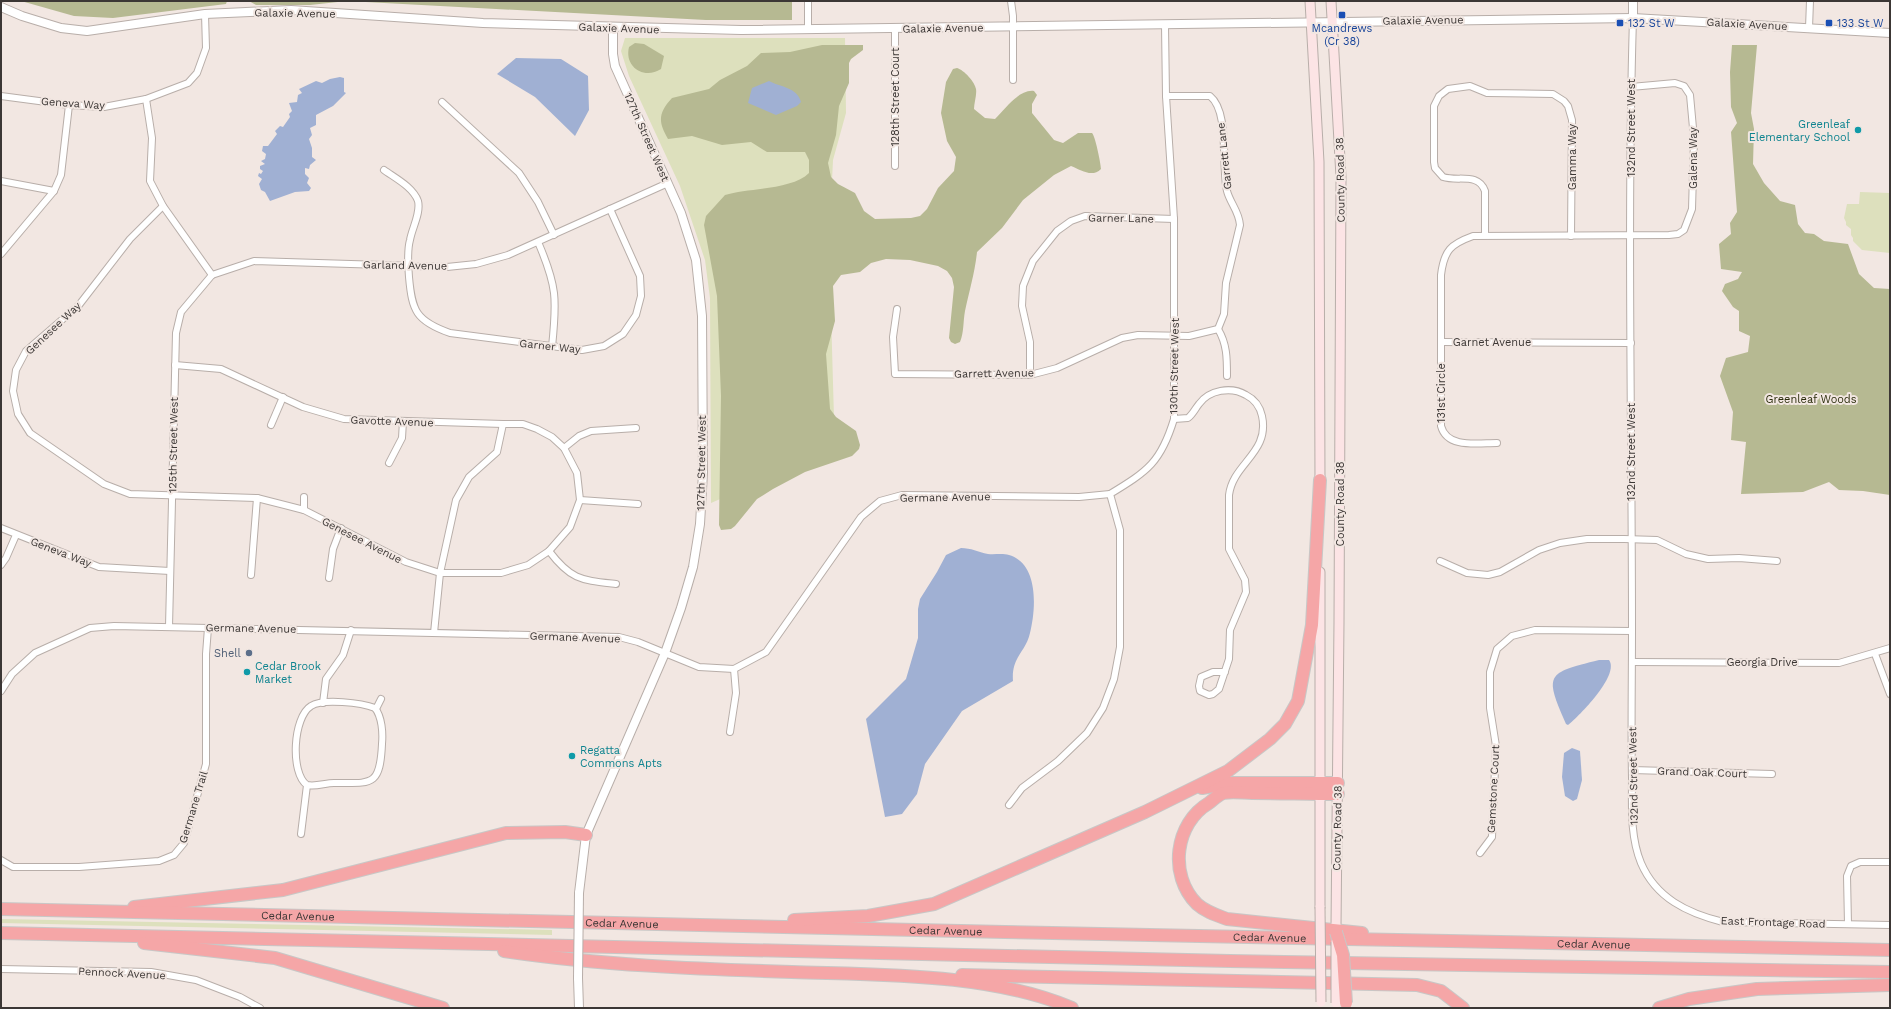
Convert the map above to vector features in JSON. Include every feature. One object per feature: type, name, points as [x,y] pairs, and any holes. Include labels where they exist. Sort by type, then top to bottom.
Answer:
[{"type":"highway","points":[[711,925],[868,916],[934,904],[1145,812],[1228,771],[1270,739],[1284,724],[1298,700],[1312,625],[1320,480]]},
{"type":"highway","points":[[1187,791],[1230,783],[1338,789]]},
{"type":"highway","points":[[1320,788],[1224,793],[1202,807],[1192,816],[1183,834],[1178,852],[1180,872],[1186,887],[1197,903],[1211,914],[1227,919],[1448,942]]},
{"type":"highway","points":[[89,912],[282,890],[506,833],[565,832],[586,835]]},
{"type":"highway","name":"Cedar Avenue","points":[[1,909],[1448,942],[1890,950]]},
{"type":"highway","points":[[1336,932],[1343,955],[1341,1006]]},
{"type":"highway","name":"Cedar Avenue","points":[[1,933],[1230,961],[1890,972]]},
{"type":"highway","points":[[75,934],[275,958],[443,1008]]},
{"type":"highway","points":[[452,943],[526,954],[722,970],[909,976],[996,986],[1055,1000],[1072,1008]]},
{"type":"highway","points":[[909,976],[928,974],[1417,985],[1441,991],[1463,1008]]},
{"type":"highway","points":[[1659,1008],[1689,999],[1757,989],[1890,985]]},
{"type":"main road","name":"County Road 38","points":[[1310,1],[1319,162],[1320,1005]]},
{"type":"main road","name":"County Road 38","points":[[1331,1],[1341,177],[1336,932]]},
{"type":"street","points":[[808,1],[808,30]]},
{"type":"street","points":[[1011,1],[1013,80]]},
{"type":"street","name":"132nd Street West","points":[[1633,1],[1634,18],[1631,87],[1631,539],[1632,770],[1634,843],[1642,864],[1652,882],[1663,896]]},
{"type":"street","points":[[1809,28],[1810,1]]},
{"type":"street","name":"Galaxie Avenue","points":[[1,7],[22,16],[61,28],[87,31],[205,14],[291,10],[483,23],[613,28],[808,30],[1634,18],[1890,33]]},
{"type":"street","name":"Geneva Way","points":[[1,96],[69,105],[104,107],[146,99],[188,83],[197,72],[206,48],[205,14]]},
{"type":"street","name":"130th Street West","points":[[1110,494],[1140,476],[1158,456],[1168,438],[1174,418],[1174,219],[1166,96],[1165,25]]},
{"type":"street","name":"127th Street West","points":[[579,1008],[579,893],[586,835],[665,653],[681,608],[692,567],[700,524],[703,473],[702,316],[700,284],[696,260],[688,232],[668,183],[615,66],[613,54],[613,28]]},
{"type":"street","name":"128th Street Court","points":[[895,28],[895,166]]},
{"type":"street","name":"Galena Way","points":[[1631,87],[1675,84],[1684,86],[1690,95],[1694,139],[1694,179],[1692,209],[1684,230],[1678,234],[1631,235]]},
{"type":"street","name":"Gamma Way","points":[[1485,235],[1485,191],[1483,186],[1471,178],[1443,177],[1435,168],[1434,106],[1439,96],[1448,89],[1470,86],[1491,93],[1548,93],[1564,101],[1568,106],[1572,120],[1571,236]]},
{"type":"street","name":"Garrett Lane","points":[[1166,96],[1210,96],[1216,102],[1222,122],[1224,175],[1227,193],[1240,216],[1240,224],[1226,283],[1224,314],[1218,328]]},
{"type":"street","points":[[146,99],[152,138],[150,181],[162,206],[212,275]]},
{"type":"street","points":[[442,102],[519,173],[538,202],[554,235]]},
{"type":"street","points":[[1,254],[54,191],[60,175],[69,105]]},
{"type":"street","name":"Garner Way","points":[[384,170],[410,189],[418,201],[418,212],[409,241],[408,266],[411,303],[420,317],[433,327],[450,333],[582,350],[604,346],[623,334],[636,315],[641,296],[640,276],[610,209]]},
{"type":"street","points":[[1,181],[54,191]]},
{"type":"street","name":"Garland Avenue","points":[[212,275],[254,261],[447,267],[476,264],[508,255],[668,183]]},
{"type":"street","name":"Genesee Way","points":[[162,206],[130,239],[79,306],[26,351],[16,370],[13,391],[18,414],[30,433],[104,484],[130,494],[172,496]]},
{"type":"street","name":"Garner Lane","points":[[1030,375],[1030,342],[1022,306],[1024,286],[1033,261],[1057,231],[1071,221],[1085,216],[1174,219]]},
{"type":"street","name":"Garnet Avenue","points":[[1631,235],[1485,235],[1460,240],[1448,252],[1444,259],[1441,275],[1441,342],[1631,343]]},
{"type":"street","points":[[538,242],[550,270],[555,291],[556,311],[552,347]]},
{"type":"street","name":"125th Street West","points":[[169,627],[176,333],[181,312],[212,275]]},
{"type":"street","name":"Garrett Avenue","points":[[897,309],[893,337],[895,374],[1030,375],[1058,368],[1122,338],[1138,335],[1189,336],[1218,328]]},
{"type":"street","points":[[1218,328],[1224,339],[1227,376]]},
{"type":"street","name":"131st Circle","points":[[1441,342],[1441,426],[1443,434],[1455,442],[1497,443]]},
{"type":"street","name":"Gavotte Avenue","points":[[175,365],[221,369],[303,407],[344,419],[522,424],[537,428],[552,436],[564,448],[578,473],[580,500]]},
{"type":"street","points":[[1174,418],[1188,418],[1203,399],[1217,392],[1229,390],[1243,393],[1251,397],[1258,405],[1264,424],[1262,442],[1230,487],[1229,549],[1244,580],[1246,592],[1230,630],[1229,659],[1224,672],[1216,692],[1209,695],[1200,690],[1199,686],[1201,677],[1213,672],[1224,672]]},
{"type":"street","points":[[271,425],[283,397]]},
{"type":"street","points":[[389,463],[402,438],[403,421]]},
{"type":"street","points":[[434,633],[440,573],[456,500],[469,477],[497,452],[503,424]]},
{"type":"street","points":[[564,448],[579,436],[591,431],[636,428]]},
{"type":"street","points":[[1009,805],[1022,788],[1058,761],[1087,733],[1103,708],[1114,679],[1120,647],[1120,530],[1110,494]]},
{"type":"street","name":"Germane Avenue","points":[[1,691],[12,674],[34,653],[90,628],[114,626],[619,637],[638,642],[699,667],[734,669],[766,652],[861,517],[880,501],[902,495],[1079,497],[1110,494]]},
{"type":"street","name":"Genesee Avenue","points":[[172,496],[257,498],[304,510],[406,562],[440,573],[501,573],[528,565],[549,551],[570,527],[580,500]]},
{"type":"street","points":[[304,497],[304,510]]},
{"type":"street","points":[[251,575],[257,498]]},
{"type":"street","points":[[580,500],[638,504]]},
{"type":"street","name":"Geneva Way","points":[[1,528],[99,567],[170,571]]},
{"type":"street","points":[[329,578],[333,549],[341,528]]},
{"type":"street","points":[[1,565],[6,558],[16,535]]},
{"type":"street","points":[[1440,561],[1467,573],[1488,575],[1500,572],[1539,550],[1560,543],[1587,539],[1631,539],[1657,540],[1675,550],[1702,558],[1739,558],[1777,561]]},
{"type":"street","points":[[549,551],[562,568],[584,580],[616,584]]},
{"type":"street","name":"Germane Trail","points":[[1,860],[13,867],[80,867],[159,861],[169,858],[178,852],[185,838],[206,764],[206,654],[208,628]]},
{"type":"street","points":[[323,703],[326,679],[343,655],[350,630]]},
{"type":"street","name":"Gemstone Court","points":[[1480,853],[1492,837],[1496,746],[1490,708],[1490,672],[1497,650],[1512,636],[1535,630],[1632,631]]},
{"type":"street","name":"Georgia Drive","points":[[1632,662],[1839,663],[1875,654],[1890,648]]},
{"type":"street","points":[[1875,654],[1890,694]]},
{"type":"street","points":[[730,732],[736,693],[734,669]]},
{"type":"street","points":[[376,709],[381,699]]},
{"type":"street","points":[[301,834],[306,785],[297,772],[296,745],[300,724],[306,710],[312,705],[323,703],[368,705],[376,709],[380,720],[382,740],[382,761],[378,774],[365,783],[306,785]]},
{"type":"street","name":"Grand Oak Court","points":[[1632,770],[1772,774]]},
{"type":"street","points":[[1848,924],[1847,876],[1851,866],[1860,862],[1890,862]]},
{"type":"street","name":"East Frontage Road","points":[[1663,896],[1686,910],[1722,922],[1890,925]]},
{"type":"street","name":"Pennock Avenue","points":[[1,969],[151,972],[196,980],[240,997],[260,1008]]},
{"type":"green space","points":[[21,1],[227,1],[226,4],[113,18],[74,16]]},
{"type":"green space","points":[[249,1],[347,1],[310,5],[256,5]]},
{"type":"green space","points":[[347,1],[792,1],[792,20],[706,20]]},
{"type":"green space","points":[[625,38],[845,38],[846,113],[833,160],[829,243],[834,418],[847,444],[711,503],[710,298],[705,260],[680,186],[629,76],[621,51]]},
{"type":"green space","points":[[635,43],[644,44],[664,56],[661,69],[648,73],[637,70],[632,66],[628,54],[629,47]]},
{"type":"green space","points":[[822,45],[863,45],[863,50],[851,59],[849,63],[849,83],[839,106],[836,135],[828,163],[831,177],[838,184],[855,193],[864,211],[875,219],[911,218],[920,216],[927,209],[938,188],[954,171],[956,157],[947,141],[941,113],[946,82],[953,69],[957,68],[966,74],[974,83],[976,91],[974,109],[985,118],[995,119],[1018,96],[1028,91],[1034,91],[1037,95],[1032,104],[1032,113],[1054,140],[1063,143],[1078,133],[1092,133],[1099,156],[1101,169],[1098,172],[1090,173],[1071,166],[1054,175],[1023,200],[1002,228],[977,252],[960,342],[955,344],[951,342],[949,338],[954,287],[952,278],[947,271],[938,266],[910,260],[886,259],[871,263],[860,272],[841,275],[833,286],[835,321],[826,354],[830,409],[836,417],[856,431],[860,445],[859,449],[852,456],[805,472],[773,489],[757,499],[735,526],[731,529],[721,530],[719,525],[721,396],[717,296],[704,225],[706,216],[725,195],[781,186],[801,179],[809,173],[809,160],[805,152],[767,152],[751,142],[722,145],[692,136],[668,139],[662,128],[662,113],[667,103],[672,98],[709,89],[720,80],[747,66],[761,53],[790,52]]},
{"type":"green space","name":"Greenleaf Woods","points":[[1732,45],[1757,45],[1751,113],[1754,129],[1753,164],[1764,183],[1780,201],[1795,205],[1798,224],[1805,233],[1814,234],[1824,241],[1848,244],[1859,274],[1874,288],[1890,289],[1890,495],[1863,491],[1839,490],[1829,482],[1803,492],[1741,494],[1746,442],[1731,440],[1733,412],[1720,376],[1726,358],[1748,352],[1750,336],[1739,331],[1739,311],[1733,307],[1722,291],[1725,284],[1738,279],[1742,272],[1721,269],[1719,244],[1731,234],[1730,223],[1737,212],[1731,132],[1737,123],[1731,107],[1730,72]]},
{"type":"green space","points":[[1860,192],[1890,193],[1890,253],[1862,250],[1853,241],[1851,229],[1846,225],[1844,218],[1847,204],[1859,204]]},
{"type":"green space","points":[[1,919],[552,930],[552,935],[1,923]]},
{"type":"water","points":[[516,58],[561,59],[588,76],[589,110],[575,136],[535,97],[497,74]]},
{"type":"water","points":[[340,77],[344,78],[344,92],[346,93],[333,106],[316,115],[316,125],[310,128],[312,135],[309,139],[312,148],[312,157],[316,160],[310,165],[309,169],[305,168],[305,174],[309,178],[307,183],[311,188],[309,191],[295,192],[270,201],[265,192],[261,190],[259,184],[262,179],[258,176],[259,173],[261,174],[263,171],[260,169],[260,166],[265,164],[261,161],[265,159],[266,154],[262,151],[263,146],[268,146],[277,134],[275,131],[280,126],[283,127],[290,117],[289,114],[292,111],[289,103],[297,102],[298,95],[302,93],[299,89],[316,81],[322,83],[330,79]]},
{"type":"water","points":[[769,81],[792,90],[799,97],[801,102],[797,106],[776,115],[748,103],[752,88]]},
{"type":"water","points":[[961,548],[988,554],[1009,555],[1019,560],[1026,568],[1033,588],[1034,600],[1030,633],[1028,640],[1016,660],[1013,681],[962,711],[925,764],[917,794],[902,814],[885,817],[866,719],[906,679],[918,638],[918,609],[920,599],[946,555]]},
{"type":"water","points":[[1599,660],[1609,660],[1611,667],[1609,675],[1597,695],[1568,725],[1566,724],[1554,695],[1554,678],[1568,668]]},
{"type":"water","points":[[1572,748],[1580,751],[1582,780],[1577,799],[1573,801],[1565,796],[1562,777],[1564,753]]},
{"type":"place","name":"Mcandrews (Cr 38)","points":[[1342,15]]},
{"type":"place","name":"132 St W","points":[[1620,23]]},
{"type":"place","name":"133 St W","points":[[1829,23]]},
{"type":"place","name":"Greenleaf Elementary School","points":[[1858,130]]},
{"type":"place","name":"Shell","points":[[249,653]]},
{"type":"place","name":"Cedar Brook Market","points":[[247,672]]},
{"type":"place","name":"Regatta Commons Apts","points":[[572,756]]}]
